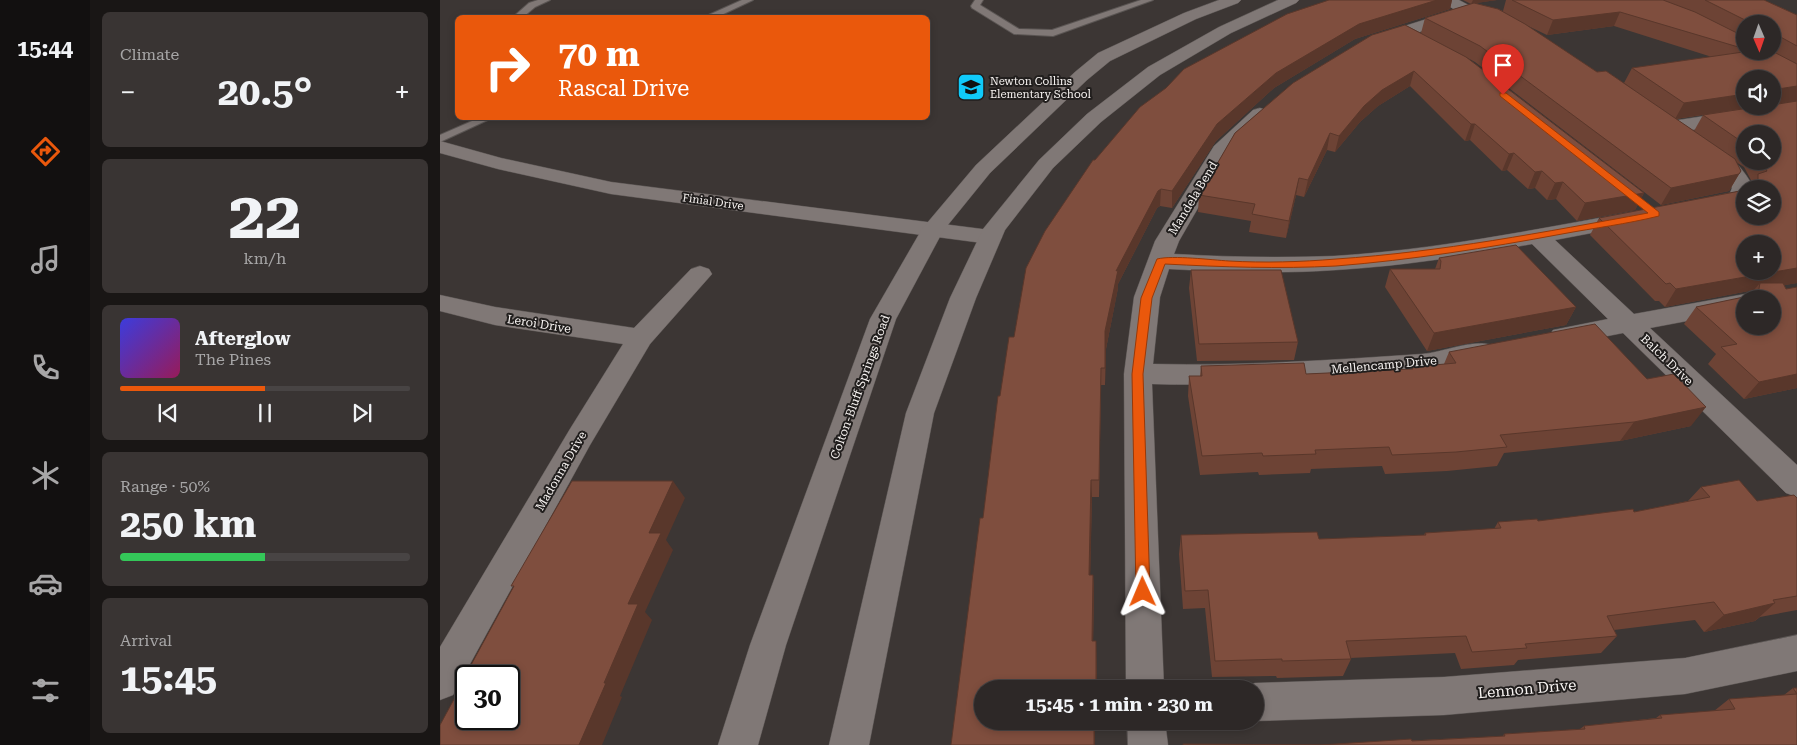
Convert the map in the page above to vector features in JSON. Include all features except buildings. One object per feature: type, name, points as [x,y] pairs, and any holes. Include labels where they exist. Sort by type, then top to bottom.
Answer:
[{"type":"street","name":"Colton-Bluff Springs Road","points":[[738,745],[768,645],[882,319],[933,230],[983,169],[1081,76],[1104,57],[1190,16],[1232,0]]},
{"type":"street","points":[[849,745],[920,413],[963,298],[994,230],[1046,164],[1094,118],[1154,71],[1225,30],[1291,0]]},
{"type":"street","points":[[1447,0],[1491,8],[1516,27]]},
{"type":"street","points":[[1354,50],[1362,45],[1402,32],[1491,8]]},
{"type":"street","points":[[1402,32],[1427,44]]},
{"type":"street","name":"Mandela Bend","points":[[1145,680],[1138,374],[1147,298],[1167,241],[1224,146],[1275,100]]},
{"type":"street","points":[[1686,209],[1739,198],[1743,188],[1735,172],[1664,122],[1797,108]]},
{"type":"street","name":"Finial Drive","points":[[440,147],[498,163],[611,188],[990,237]]},
{"type":"street","points":[[1161,261],[1234,264],[1335,262],[1406,256],[1537,236],[1656,214]]},
{"type":"street","name":"Balch Drive","points":[[1537,236],[1797,484]]},
{"type":"street","name":"Madonna Drive","points":[[440,682],[452,641],[640,338],[700,274]]},
{"type":"street","name":"Leroi Drive","points":[[440,303],[495,316],[640,338]]},
{"type":"street","points":[[1540,341],[1736,303]]},
{"type":"street","name":"Mellencamp Drive","points":[[1138,374],[1185,375],[1284,372],[1426,363],[1511,346]]},
{"type":"street","name":"Lennon Drive","points":[[1264,702],[1444,696],[1685,676],[1797,653]]},
{"type":"street","points":[[1147,730],[1148,745]]},
{"type":"lane","points":[[520,15],[532,5],[546,0]]},
{"type":"lane","points":[[713,15],[749,0]]},
{"type":"lane","points":[[979,0],[975,6],[1017,32],[1053,33],[1149,0]]},
{"type":"lane","points":[[440,139],[483,120]]},
{"type":"place","name":"Newton Collins Elementary School","points":[[971,87]]},
{"type":"route","points":[[1143,592],[1138,374],[1147,298],[1161,261],[1294,264],[1406,256],[1537,236],[1656,214],[1503,95]]}]
